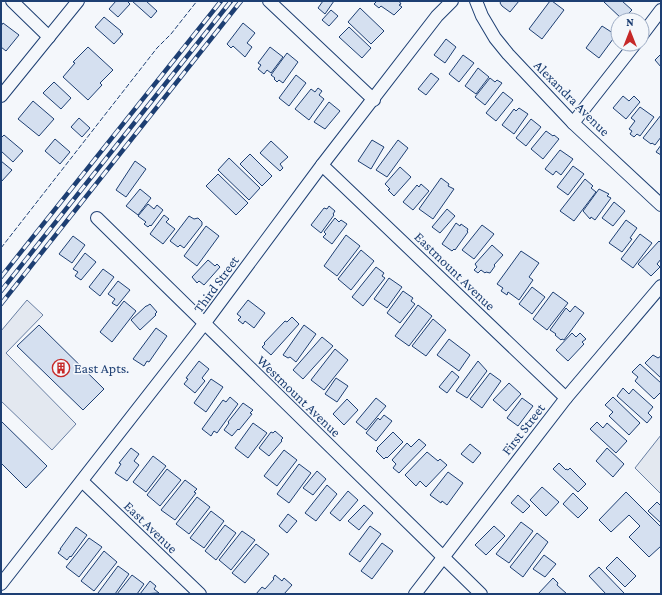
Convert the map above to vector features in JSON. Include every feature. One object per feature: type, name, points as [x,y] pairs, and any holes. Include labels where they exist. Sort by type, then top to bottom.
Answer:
[{"type":"street","points":[[12,1],[49,37]]},
{"type":"street","points":[[1,96],[78,1]]},
{"type":"street","points":[[269,1],[374,100]]},
{"type":"street","name":"Third Street","points":[[1,584],[204,324],[322,165],[374,100],[437,16],[452,1]]},
{"type":"street","name":"Alexandra Avenue","points":[[476,1],[482,16],[495,38],[573,123],[661,205]]},
{"type":"street","points":[[650,24],[661,10]]},
{"type":"street","points":[[573,123],[629,52]]},
{"type":"street","name":"Eastmount Avenue","points":[[322,165],[566,398]]},
{"type":"street","name":"Westmount Avenue","points":[[97,218],[481,594]]},
{"type":"street","name":"First Street","points":[[415,594],[566,398],[661,286]]},
{"type":"street","name":"East Avenue","points":[[82,480],[200,594]]},
{"type":"shaded area","points":[[27,300],[43,315],[6,353],[76,424],[52,450],[1,401],[1,331]]},
{"type":"shaded area","points":[[661,435],[661,494],[635,468]]},
{"type":"building","points":[[116,1],[127,1],[130,4],[118,17],[109,9]]},
{"type":"building","points":[[132,1],[146,1],[157,11],[151,18]]},
{"type":"building","points":[[323,1],[334,1],[325,14],[318,8]]},
{"type":"building","points":[[377,1],[399,1],[401,4],[399,5],[402,7],[394,15],[381,6],[379,8],[374,4]]},
{"type":"building","points":[[501,1],[519,1],[510,12],[502,6],[500,3]]},
{"type":"building","points":[[550,1],[564,10],[542,39],[529,29]]},
{"type":"building","points":[[622,1],[632,10],[630,12],[615,12],[604,2]]},
{"type":"building","points":[[360,8],[384,31],[371,44],[348,22]]},
{"type":"building","points":[[331,10],[338,16],[329,26],[322,20]]},
{"type":"building","points":[[104,17],[123,34],[114,44],[95,27]]},
{"type":"building","points":[[3,23],[19,35],[6,51],[1,47],[1,26]]},
{"type":"building","points":[[243,23],[255,33],[247,43],[252,47],[245,57],[233,46],[231,48],[227,44]]},
{"type":"building","points":[[602,26],[610,31],[610,43],[599,58],[586,48]]},
{"type":"building","points":[[349,27],[371,48],[362,58],[339,37]]},
{"type":"building","points":[[446,39],[456,47],[445,63],[434,55]]},
{"type":"building","points":[[88,47],[113,70],[100,83],[102,85],[88,100],[63,77],[75,63],[73,62]]},
{"type":"building","points":[[270,47],[283,57],[271,73],[267,70],[264,74],[258,69],[261,65],[258,63]]},
{"type":"building","points":[[287,53],[298,62],[283,83],[279,80],[277,82],[271,75]]},
{"type":"building","points":[[661,54],[661,67],[655,60]]},
{"type":"building","points":[[463,55],[474,63],[459,82],[449,74]]},
{"type":"building","points":[[478,68],[489,77],[476,94],[465,86]]},
{"type":"building","points":[[431,73],[439,79],[426,95],[418,89]]},
{"type":"building","points":[[296,75],[306,83],[289,106],[279,98]]},
{"type":"building","points":[[490,78],[495,82],[497,80],[502,83],[485,105],[475,97]]},
{"type":"building","points":[[54,82],[71,98],[61,109],[43,93]]},
{"type":"building","points":[[318,88],[322,91],[319,95],[324,99],[309,120],[295,109],[311,89],[315,92]]},
{"type":"building","points":[[503,92],[513,100],[496,121],[486,113]]},
{"type":"building","points":[[623,96],[629,101],[634,96],[640,102],[626,119],[613,108]]},
{"type":"building","points":[[33,101],[54,119],[39,136],[18,119]]},
{"type":"building","points":[[329,102],[340,111],[325,129],[314,122]]},
{"type":"building","points":[[640,107],[654,117],[640,136],[637,134],[634,137],[630,134],[632,131],[629,129],[635,121],[631,118]]},
{"type":"building","points":[[519,108],[528,114],[514,134],[502,125],[514,109],[516,111]]},
{"type":"building","points":[[661,115],[661,137],[655,145],[652,143],[651,144],[643,138]]},
{"type":"building","points":[[79,118],[90,128],[82,137],[71,127]]},
{"type":"building","points":[[531,119],[541,127],[526,146],[516,138]]},
{"type":"building","points":[[546,131],[559,139],[543,159],[531,149]]},
{"type":"building","points":[[4,135],[23,151],[13,162],[1,151],[1,138]]},
{"type":"building","points":[[55,139],[70,152],[60,164],[45,151]]},
{"type":"building","points":[[372,140],[384,147],[371,169],[358,161]]},
{"type":"building","points":[[398,140],[408,148],[387,177],[376,170]]},
{"type":"building","points":[[271,141],[288,157],[280,164],[283,168],[280,171],[260,153]]},
{"type":"building","points":[[661,145],[661,155],[656,152]]},
{"type":"building","points":[[560,150],[573,159],[561,175],[556,171],[553,175],[545,169]]},
{"type":"building","points":[[250,154],[272,176],[262,186],[240,164]]},
{"type":"building","points":[[229,158],[260,188],[249,200],[218,170]]},
{"type":"building","points":[[1,161],[12,170],[1,182]]},
{"type":"building","points":[[135,161],[146,169],[126,197],[116,190]]},
{"type":"building","points":[[573,166],[584,174],[568,195],[557,187]]},
{"type":"building","points":[[400,167],[411,177],[394,196],[385,184]]},
{"type":"building","points":[[218,174],[248,203],[236,215],[206,186]]},
{"type":"building","points":[[441,178],[449,184],[448,186],[454,189],[433,219],[419,209]]},
{"type":"building","points":[[585,179],[593,186],[591,188],[596,192],[574,221],[560,211]]},
{"type":"building","points":[[421,184],[429,191],[413,210],[403,202],[417,185],[419,187]]},
{"type":"building","points":[[140,189],[151,198],[138,215],[126,206]]},
{"type":"building","points":[[599,189],[609,194],[607,196],[611,198],[595,220],[591,217],[590,219],[583,211]]},
{"type":"building","points":[[614,202],[625,211],[613,226],[602,218]]},
{"type":"building","points":[[148,204],[154,209],[157,205],[163,210],[151,226],[150,225],[148,227],[144,224],[146,222],[138,216]]},
{"type":"building","points":[[329,206],[335,211],[333,214],[334,215],[321,233],[311,225],[324,208],[327,209]]},
{"type":"building","points":[[447,209],[455,216],[440,233],[432,227]]},
{"type":"building","points":[[164,215],[169,219],[166,222],[175,229],[163,244],[150,234]]},
{"type":"building","points":[[189,216],[194,219],[198,218],[202,222],[202,225],[184,248],[180,245],[178,247],[170,241]]},
{"type":"building","points":[[335,218],[339,222],[341,220],[347,224],[332,244],[323,237],[326,234],[324,232]]},
{"type":"building","points":[[626,220],[637,228],[630,238],[632,239],[622,252],[609,243]]},
{"type":"building","points":[[456,223],[460,226],[461,224],[468,229],[468,232],[455,250],[454,249],[452,251],[442,244]]},
{"type":"building","points":[[482,225],[494,234],[474,259],[462,250]]},
{"type":"building","points":[[206,226],[219,236],[197,266],[184,256]]},
{"type":"building","points":[[640,234],[652,243],[633,268],[621,259]]},
{"type":"building","points":[[346,235],[360,246],[337,276],[324,266]]},
{"type":"building","points":[[73,236],[85,245],[72,263],[59,254]]},
{"type":"building","points":[[659,241],[661,243],[661,259],[657,264],[660,267],[651,276],[638,264]]},
{"type":"building","points":[[492,245],[503,255],[494,265],[495,266],[490,273],[485,273],[481,270],[478,273],[474,270],[477,267],[475,264]]},
{"type":"building","points":[[361,250],[374,261],[351,290],[338,279]]},
{"type":"building","points":[[521,251],[539,263],[529,277],[533,280],[519,300],[508,292],[507,295],[501,291],[503,288],[497,284]]},
{"type":"building","points":[[85,253],[96,262],[81,280],[75,276],[78,272],[73,269]]},
{"type":"building","points":[[208,260],[215,266],[217,264],[220,267],[204,285],[199,281],[197,283],[192,277]]},
{"type":"building","points":[[376,267],[384,273],[382,276],[385,278],[363,306],[352,297]]},
{"type":"building","points":[[103,269],[114,277],[100,296],[89,287]]},
{"type":"building","points":[[389,278],[402,287],[387,308],[374,299]]},
{"type":"building","points":[[118,281],[130,290],[117,306],[112,303],[115,299],[108,294]]},
{"type":"building","points":[[532,287],[545,297],[532,314],[519,304]]},
{"type":"building","points":[[403,291],[413,298],[411,301],[415,304],[400,323],[387,313]]},
{"type":"building","points":[[553,292],[568,303],[547,330],[533,319]]},
{"type":"building","points":[[248,300],[265,313],[254,328],[245,321],[243,324],[238,320],[241,317],[237,314]]},
{"type":"building","points":[[124,301],[136,311],[112,342],[100,332]]},
{"type":"building","points":[[150,304],[157,312],[155,314],[156,315],[140,330],[131,320]]},
{"type":"building","points":[[418,305],[432,316],[409,346],[395,336]]},
{"type":"building","points":[[575,306],[584,313],[564,340],[561,340],[550,330],[566,308],[570,312]]},
{"type":"building","points":[[292,317],[299,324],[271,355],[262,347],[265,344],[264,343],[285,321],[287,322]]},
{"type":"building","points":[[433,319],[446,330],[426,356],[412,346]]},
{"type":"building","name":"East Apts.","points":[[39,325],[104,389],[83,410],[17,346]]},
{"type":"building","points":[[304,325],[316,334],[296,362],[290,357],[288,358],[283,355]]},
{"type":"building","points":[[156,328],[167,336],[149,362],[147,361],[144,366],[133,359]]},
{"type":"building","points":[[572,333],[576,337],[580,333],[586,339],[582,342],[584,344],[568,361],[556,350]]},
{"type":"building","points":[[322,337],[333,346],[303,379],[293,370]]},
{"type":"building","points":[[449,339],[470,355],[459,371],[437,355]]},
{"type":"building","points":[[335,349],[348,360],[324,390],[311,380]]},
{"type":"building","points":[[653,355],[658,358],[661,356],[661,378],[645,363]]},
{"type":"building","points":[[199,361],[209,369],[202,378],[205,381],[195,393],[184,384],[188,379],[186,378]]},
{"type":"building","points":[[478,361],[487,371],[467,398],[456,391]]},
{"type":"building","points":[[640,364],[661,383],[661,392],[654,399],[635,381],[638,377],[632,372]]},
{"type":"building","points":[[452,371],[459,377],[447,393],[439,387]]},
{"type":"building","points":[[490,373],[501,381],[482,408],[470,399]]},
{"type":"building","points":[[336,378],[348,386],[337,402],[325,394]]},
{"type":"building","points":[[211,379],[223,387],[206,412],[194,403]]},
{"type":"building","points":[[509,383],[521,394],[506,411],[493,400]]},
{"type":"building","points":[[623,388],[629,394],[633,389],[653,407],[648,413],[652,417],[647,423],[617,396]]},
{"type":"building","points":[[230,397],[238,404],[217,433],[214,431],[211,436],[202,429],[223,400],[226,402]]},
{"type":"building","points":[[613,397],[640,423],[629,435],[609,416],[613,412],[605,405]]},
{"type":"building","points":[[376,398],[386,406],[366,430],[356,422]]},
{"type":"building","points":[[522,398],[533,406],[518,426],[507,418]]},
{"type":"building","points":[[347,399],[358,410],[344,425],[333,414]]},
{"type":"building","points":[[243,403],[253,410],[250,413],[252,414],[232,436],[224,430],[229,423],[228,422]]},
{"type":"building","points":[[384,415],[392,421],[376,441],[366,433],[378,418],[380,420]]},
{"type":"building","points":[[1,421],[47,466],[26,488],[1,463]]},
{"type":"building","points":[[597,422],[603,428],[607,423],[627,441],[616,453],[590,429]]},
{"type":"building","points":[[253,423],[267,433],[248,458],[235,448]]},
{"type":"building","points":[[275,431],[283,438],[269,456],[259,448],[271,432],[273,433]]},
{"type":"building","points":[[393,432],[403,442],[387,458],[386,457],[384,459],[376,451],[378,449],[377,448]]},
{"type":"building","points":[[419,439],[426,445],[399,473],[393,468],[396,464],[392,460],[407,443],[411,447]]},
{"type":"building","points":[[470,444],[481,453],[473,463],[461,454]]},
{"type":"building","points":[[131,448],[139,454],[134,461],[139,465],[127,481],[115,473],[121,464],[119,463]]},
{"type":"building","points":[[607,448],[624,464],[613,477],[596,461]]},
{"type":"building","points":[[284,450],[297,460],[277,486],[264,476]]},
{"type":"building","points":[[427,452],[438,461],[440,459],[447,465],[426,487],[420,481],[416,486],[405,475]]},
{"type":"building","points":[[153,456],[166,466],[146,492],[133,482]]},
{"type":"building","points":[[559,463],[566,470],[570,468],[586,484],[578,492],[553,469]]},
{"type":"building","points":[[299,464],[311,473],[289,503],[277,494]]},
{"type":"building","points":[[167,469],[181,480],[160,506],[147,495]]},
{"type":"building","points":[[317,471],[326,479],[313,495],[303,488]]},
{"type":"building","points":[[448,472],[463,483],[447,505],[442,501],[441,503],[430,495]]},
{"type":"building","points":[[185,480],[197,489],[194,492],[196,493],[175,520],[161,510]]},
{"type":"building","points":[[327,485],[337,494],[316,521],[305,513]]},
{"type":"building","points":[[542,487],[559,502],[546,516],[530,500]]},
{"type":"building","points":[[348,491],[358,500],[340,521],[330,513]]},
{"type":"building","points":[[626,492],[661,527],[661,546],[649,557],[629,537],[640,526],[629,515],[611,532],[599,520]]},
{"type":"building","points":[[573,493],[588,508],[578,518],[563,504]]},
{"type":"building","points":[[518,495],[530,506],[523,513],[511,503]]},
{"type":"building","points":[[197,497],[210,507],[189,534],[176,524]]},
{"type":"building","points":[[657,502],[661,506],[661,523],[648,511]]},
{"type":"building","points":[[364,505],[373,513],[359,530],[348,521]]},
{"type":"building","points":[[211,511],[224,521],[204,548],[190,538]]},
{"type":"building","points":[[288,514],[297,521],[287,533],[279,526]]},
{"type":"building","points":[[521,522],[533,531],[509,563],[496,554]]},
{"type":"building","points":[[225,525],[236,533],[216,560],[205,551]]},
{"type":"building","points":[[370,526],[381,534],[360,562],[349,554]]},
{"type":"building","points":[[494,526],[505,536],[486,555],[475,545]]},
{"type":"building","points":[[76,527],[87,535],[71,557],[70,556],[67,560],[58,553]]},
{"type":"building","points":[[242,531],[255,540],[231,570],[219,560]]},
{"type":"building","points":[[537,533],[548,542],[523,577],[510,567]]},
{"type":"building","points":[[89,538],[102,547],[79,577],[66,567]]},
{"type":"building","points":[[382,543],[393,551],[372,579],[361,571]]},
{"type":"building","points":[[256,544],[269,554],[245,583],[232,573]]},
{"type":"building","points":[[104,551],[117,562],[94,591],[81,581]]},
{"type":"building","points":[[544,555],[556,564],[545,577],[533,569]]},
{"type":"building","points":[[617,557],[636,576],[625,587],[606,568]]},
{"type":"building","points":[[118,566],[129,574],[115,594],[99,594],[98,593]]},
{"type":"building","points":[[599,567],[624,593],[623,594],[606,594],[589,576]]},
{"type":"building","points":[[132,575],[144,584],[137,594],[117,594]]},
{"type":"building","points":[[275,575],[282,581],[284,578],[292,585],[284,594],[256,594],[262,587],[265,589],[274,579],[273,578]]},
{"type":"building","points":[[553,578],[558,583],[557,585],[567,594],[538,594]]},
{"type":"building","points":[[150,581],[156,586],[154,589],[159,593],[140,594]]},
{"type":"railway","points":[[1,277],[221,1]]},
{"type":"railway","points":[[1,291],[231,1]]},
{"type":"railway","points":[[1,304],[241,1]]},
{"type":"fence","points":[[1,248],[157,48],[171,34],[197,1]]},
{"type":"place","name":"East Apts.","points":[[61,368]]}]
